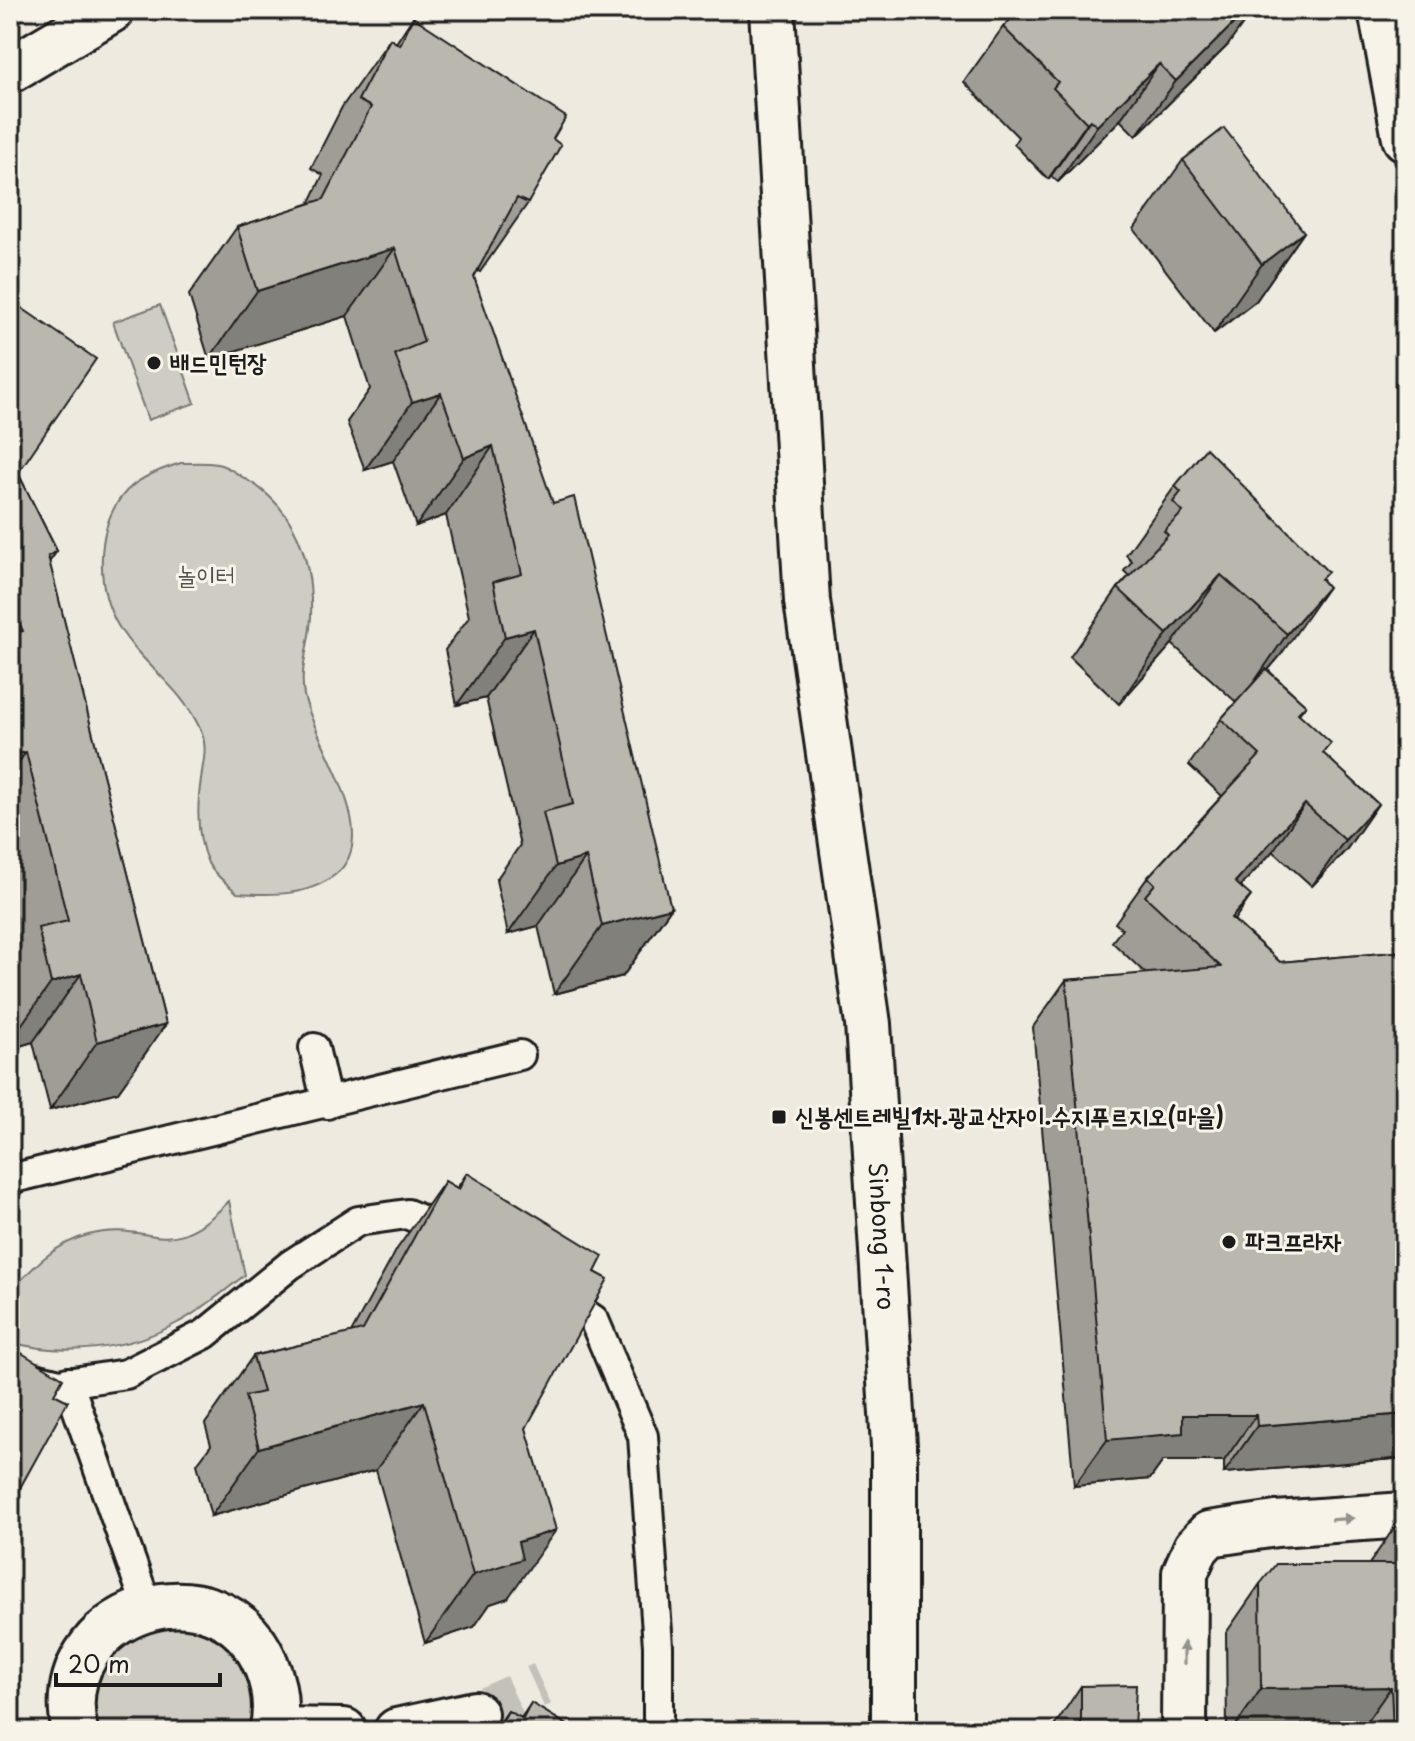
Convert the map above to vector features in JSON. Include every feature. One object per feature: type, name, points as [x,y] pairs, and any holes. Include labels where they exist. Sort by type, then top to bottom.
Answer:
[{"type":"street","points":[[10,70],[111,10]]},
{"type":"street","points":[[1381,10],[1405,138]]},
{"type":"street","name":"Sinbong 1-ro","points":[[767,18],[807,601],[868,1024],[894,1446],[894,1731]]},
{"type":"street","points":[[1184,1731],[1185,1573],[1196,1548],[1209,1534],[1276,1524],[1405,1515]]},
{"type":"street","points":[[75,1731],[71,1714],[73,1679],[89,1646],[114,1621],[147,1607],[182,1604],[214,1612],[241,1630],[261,1655],[273,1684],[275,1716],[272,1730],[344,1731]]},
{"type":"street","points":[[397,1731],[475,1714]]},
{"type":"lane","points":[[314,1048],[327,1104]]},
{"type":"lane","points":[[10,1179],[520,1055]]},
{"type":"lane","points":[[10,1372],[68,1382],[126,1374],[205,1334],[290,1265],[358,1221],[407,1214],[475,1243]]},
{"type":"lane","points":[[529,1275],[594,1320],[643,1436],[658,1646],[658,1731]]},
{"type":"lane","points":[[68,1382],[147,1607]]},
{"type":"green space","name":"배드민턴장","points":[[160,305],[195,403],[148,420],[113,322]]},
{"type":"green space","name":"놀이터","points":[[181,463],[220,465],[262,490],[289,520],[304,556],[309,575],[311,617],[303,675],[304,695],[342,788],[350,812],[353,836],[349,857],[336,874],[301,891],[237,893],[210,867],[201,843],[198,821],[205,749],[201,731],[184,702],[128,641],[111,612],[106,596],[103,542],[114,509],[123,495],[142,479]]},
{"type":"green space","points":[[229,1201],[245,1275],[196,1312],[160,1332],[118,1345],[74,1350],[10,1342],[10,1292],[55,1250],[76,1239],[110,1231],[159,1236],[189,1232]]},
{"type":"green space","points":[[148,1612],[238,1633],[265,1731],[82,1731],[80,1679]]},
{"type":"building","points":[[1020,10],[1247,10],[1176,81],[1159,64],[1097,126],[1090,120],[1087,123],[1053,88],[1058,82],[1003,27]]},
{"type":"building","points":[[413,17],[566,117],[553,139],[561,145],[528,203],[517,198],[474,277],[553,503],[574,497],[671,908],[602,926],[586,857],[556,866],[543,812],[573,804],[534,629],[505,637],[493,582],[522,574],[493,446],[464,458],[441,393],[412,402],[395,354],[424,342],[395,248],[257,291],[237,227],[324,199],[371,107],[358,100],[390,39],[400,45]]},
{"type":"building","points":[[1224,128],[1304,232],[1262,264],[1183,160]]},
{"type":"building","points":[[10,300],[96,359],[18,473],[57,551],[48,556],[166,1024],[97,1042],[81,974],[51,983],[38,928],[68,921],[26,752],[10,756],[10,697],[13,697],[10,634],[23,631],[10,604]]},
{"type":"building","points":[[1206,448],[1328,572],[1321,579],[1328,587],[1287,634],[1221,575],[1167,634],[1118,588],[1168,535],[1164,531],[1183,512],[1173,502],[1181,492],[1175,486]]},
{"type":"building","name":"파크프라자","points":[[1266,669],[1306,705],[1298,713],[1331,743],[1323,753],[1378,804],[1345,840],[1305,804],[1235,882],[1251,896],[1231,918],[1280,962],[1405,951],[1405,1414],[1257,1426],[1256,1415],[1183,1415],[1183,1433],[1107,1440],[1066,980],[1221,967],[1145,896],[1155,884],[1148,877],[1260,755],[1221,719]]},
{"type":"building","points":[[467,1173],[603,1256],[595,1272],[608,1279],[526,1428],[556,1530],[518,1542],[522,1559],[473,1575],[424,1402],[259,1448],[245,1396],[263,1392],[253,1356],[363,1330],[445,1181],[459,1189]]},
{"type":"building","points":[[10,1346],[63,1378],[54,1394],[68,1401],[10,1506]]},
{"type":"building","points":[[1401,1518],[1405,1518],[1405,1731],[1393,1731],[1391,1687],[1261,1689],[1260,1584],[1276,1564],[1402,1564]]},
{"type":"building","points":[[10,1633],[16,1652],[10,1654]]},
{"type":"building","points":[[1136,1685],[1134,1731],[1081,1731],[1081,1686]]},
{"type":"building","points":[[531,1703],[577,1731],[497,1731],[508,1711],[523,1719]]},
{"type":"tunnel","points":[[475,1714],[542,1684]]},
{"type":"place","name":"배드민턴장","points":[[154,363]]},
{"type":"place","name":"신봉센트레빌1차.광교산자이.수지푸르지오(마을)","points":[[779,1117]]},
{"type":"place","name":"파크프라자","points":[[1229,1242]]}]
